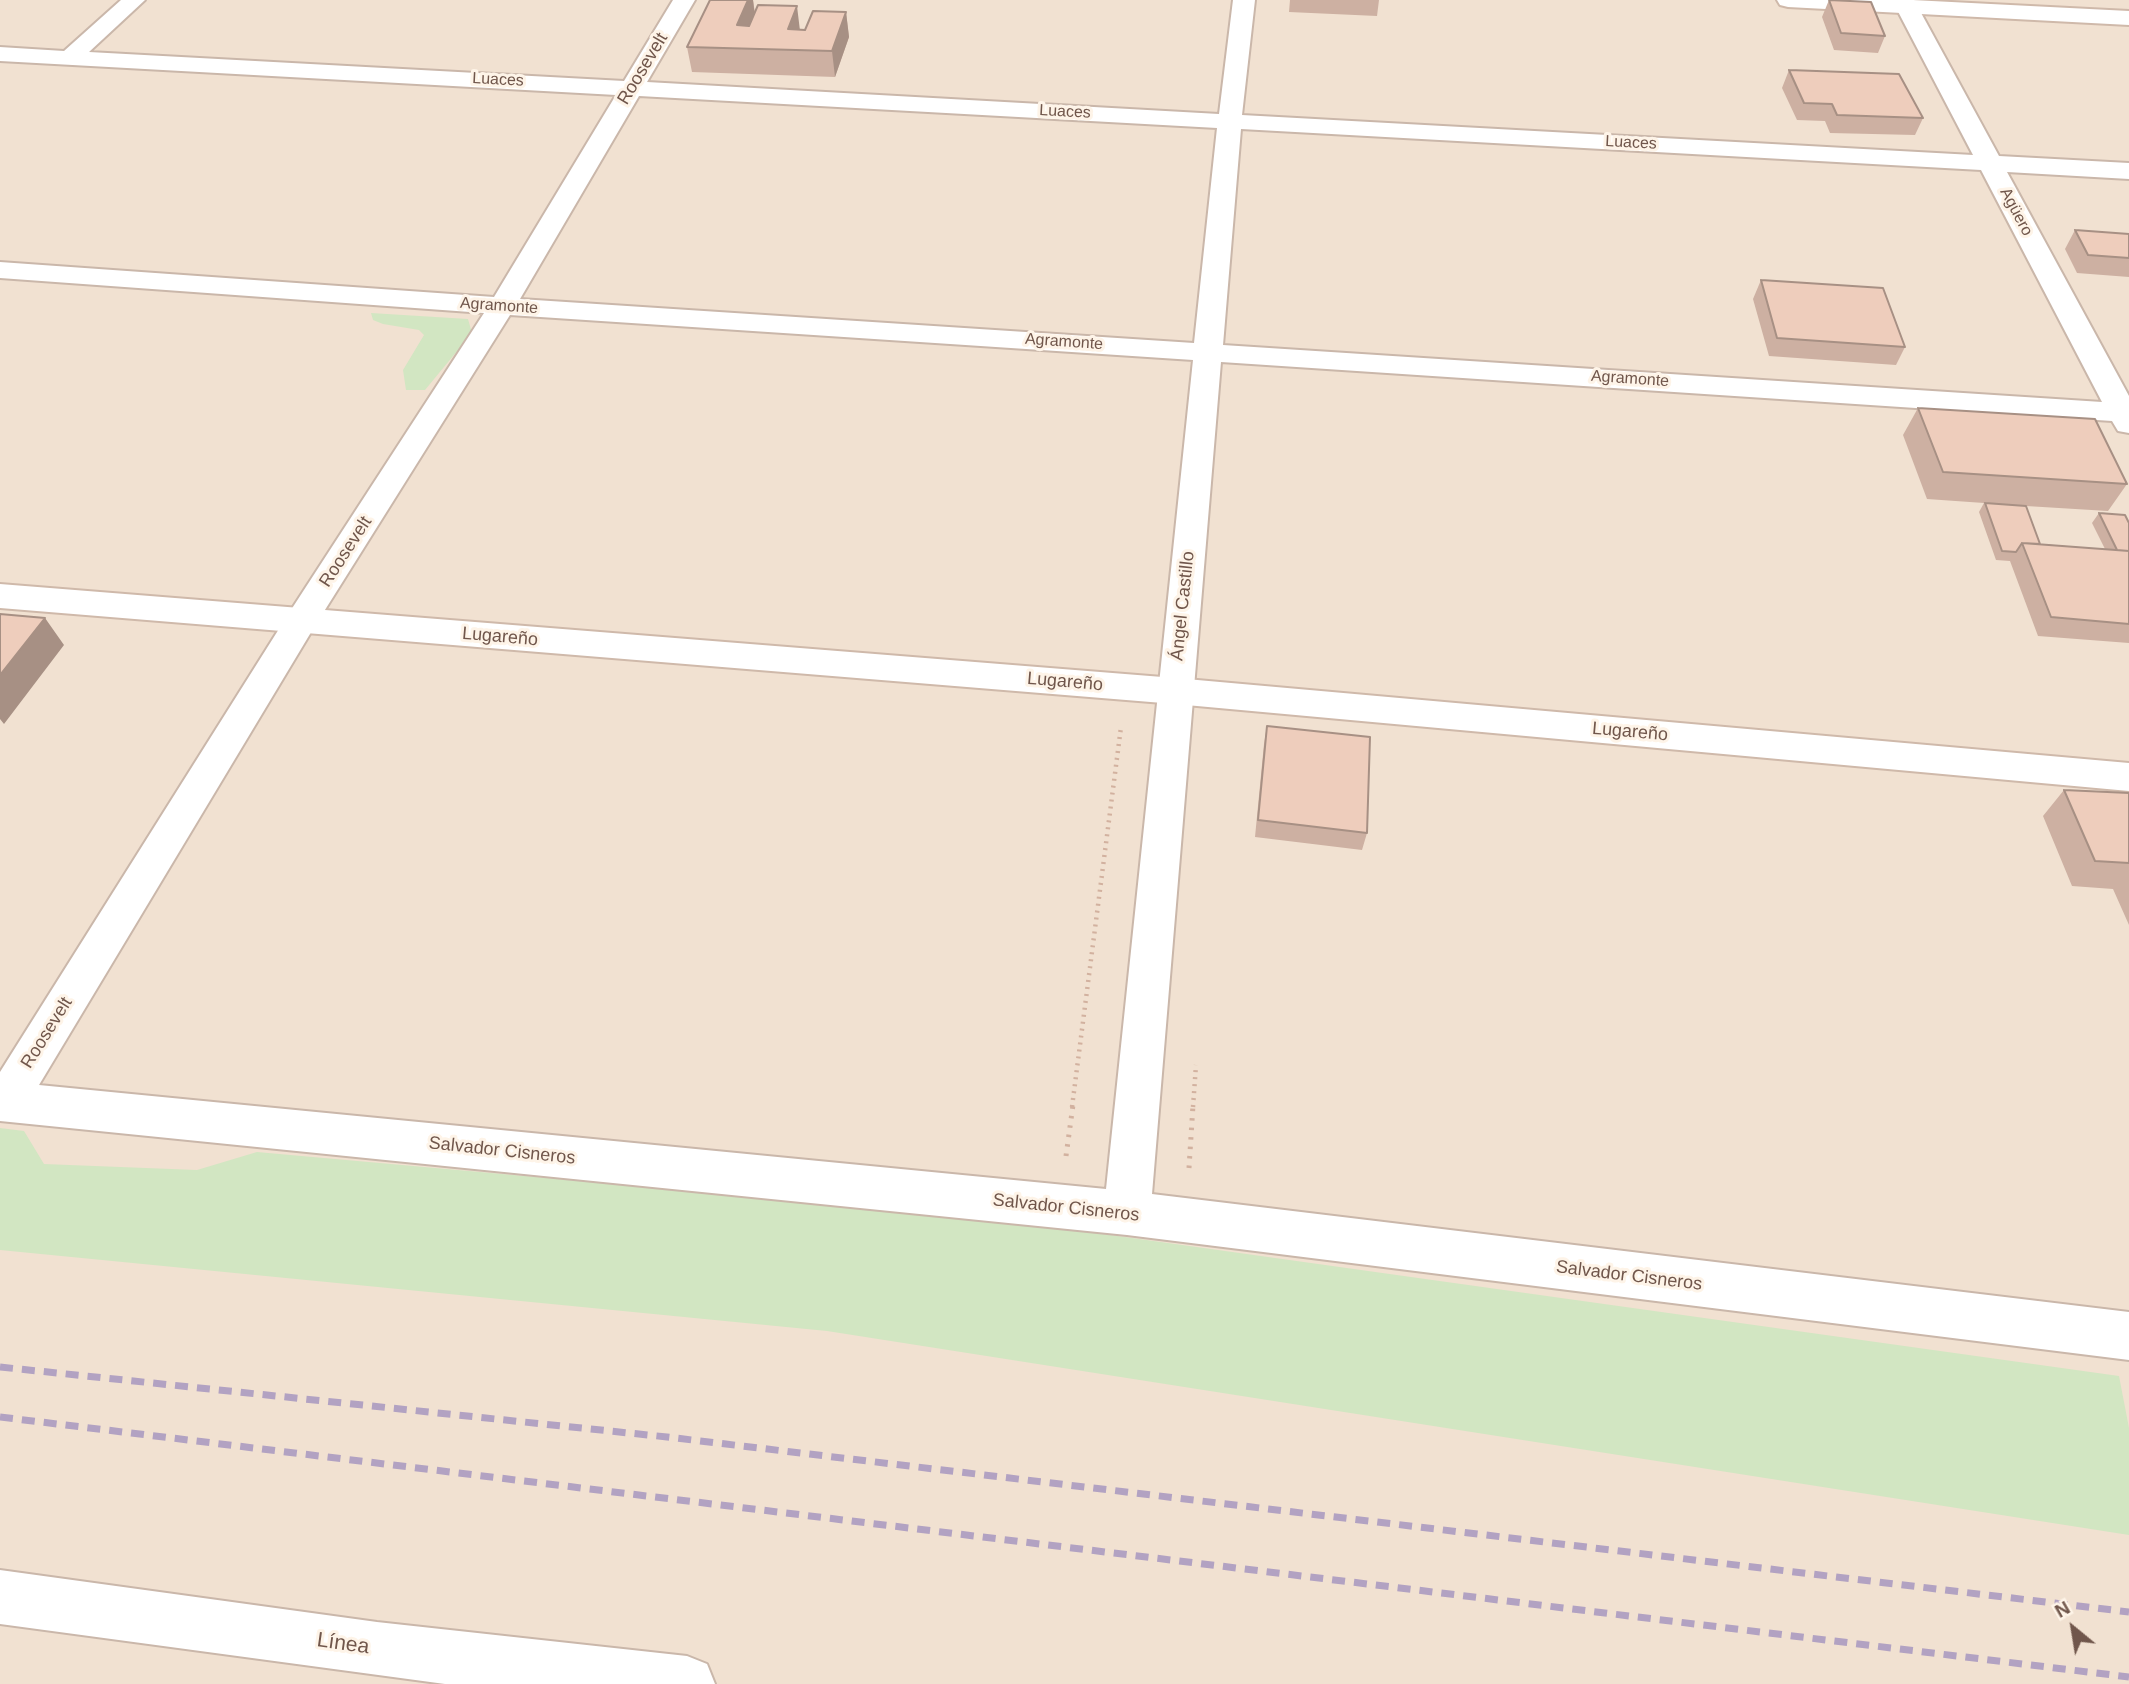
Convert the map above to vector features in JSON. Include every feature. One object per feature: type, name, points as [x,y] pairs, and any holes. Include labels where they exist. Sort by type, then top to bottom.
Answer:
[{"type":"street","points":[[70,57],[134,0]]},
{"type":"street","name":"Roosevelt","points":[[2,1102],[301,621],[502,306],[684,0]]},
{"type":"street","name":"Ángel Castillo","points":[[1127,1213],[1229,121],[1244,0]]},
{"type":"street","points":[[1788,0],[1905,3],[2129,18]]},
{"type":"street","name":"Agüero","points":[[1905,3],[2127,416]]},
{"type":"street","name":"Luaces","points":[[0,54],[2129,171]]},
{"type":"street","name":"Agramonte","points":[[0,270],[2127,416]]},
{"type":"street","name":"Lugareño","points":[[0,596],[1175,691],[2129,776]]},
{"type":"street","name":"Salvador Cisneros","points":[[2,1102],[1127,1213],[2129,1336]]},
{"type":"street","name":"Línea","points":[[0,1597],[377,1649],[687,1684]]},
{"type":"shaded area","points":[[0,0],[2129,0],[2129,1684],[0,1684]]},
{"type":"green space","points":[[371,313],[468,319],[472,333],[425,390],[406,390],[403,370],[424,335],[419,330],[373,320]]},
{"type":"green space","points":[[0,1128],[24,1131],[44,1164],[197,1170],[257,1152],[982,1217],[2119,1376],[2129,1428],[2129,1535],[827,1331],[0,1250]]},
{"type":"building","points":[[710,0],[748,0],[737,25],[749,26],[758,5],[797,6],[788,29],[805,30],[813,11],[846,12],[832,51],[687,47]]},
{"type":"building","points":[[1829,0],[1871,2],[1885,36],[1841,33]]},
{"type":"building","points":[[1789,70],[1899,74],[1923,118],[1837,115],[1832,104],[1804,103]]},
{"type":"building","points":[[2075,230],[2129,234],[2129,258],[2088,255]]},
{"type":"building","points":[[1761,280],[1883,288],[1905,347],[1777,338]]},
{"type":"building","points":[[1918,408],[2095,419],[2127,484],[1943,472]]},
{"type":"building","points":[[1985,503],[2026,506],[2040,544],[2022,543],[2016,552],[2002,551]]},
{"type":"building","points":[[2099,513],[2125,515],[2129,523],[2129,551],[2117,550]]},
{"type":"building","points":[[2022,543],[2129,551],[2129,624],[2051,617]]},
{"type":"building","points":[[0,614],[45,618],[0,675]]},
{"type":"building","points":[[1267,726],[1370,737],[1367,833],[1258,820]]},
{"type":"building","points":[[2064,790],[2129,793],[2129,863],[2095,861]]},
{"type":"railway","points":[[0,1367],[667,1437],[2129,1612]]},
{"type":"railway","points":[[0,1417],[2129,1677]]}]
